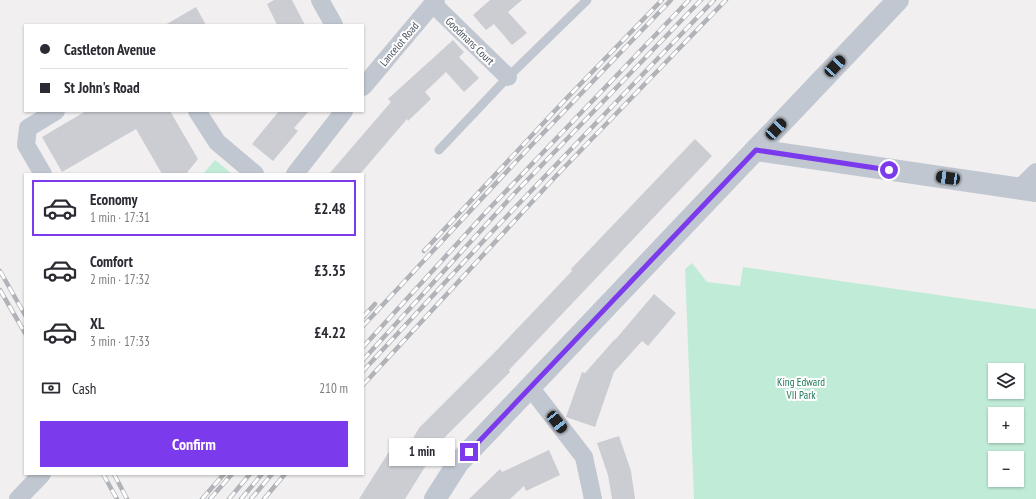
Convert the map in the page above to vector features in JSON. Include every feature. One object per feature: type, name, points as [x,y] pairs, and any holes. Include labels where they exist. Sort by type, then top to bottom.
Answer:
[{"type":"street","points":[[320,0],[333,24]]},
{"type":"street","points":[[435,499],[458,463],[898,0]]},
{"type":"street","name":"Goodmans Court","points":[[434,2],[508,77]]},
{"type":"street","name":"Lancelot Road","points":[[365,81],[434,2]]},
{"type":"street","points":[[43,173],[26,145],[28,128],[54,112]]},
{"type":"street","points":[[198,112],[217,142],[254,173]]},
{"type":"street","points":[[295,173],[343,112]]},
{"type":"street","points":[[756,150],[1028,189],[1036,172]]},
{"type":"street","points":[[530,387],[584,456],[593,499]]},
{"type":"street","points":[[18,499],[41,475]]},
{"type":"lane","points":[[439,150],[508,77],[587,0]]},
{"type":"green space","points":[[215,160],[231,173],[204,173]]},
{"type":"green space","name":"King Edward VII Park","points":[[692,263],[707,282],[740,286],[743,267],[1036,309],[1036,499],[694,499],[685,269]]},
{"type":"building","points":[[274,0],[292,0],[304,24],[277,24],[267,4]]},
{"type":"building","points":[[490,0],[522,0],[508,12],[527,33],[512,45],[494,24],[486,30],[473,15]]},
{"type":"building","points":[[196,7],[205,24],[167,24]]},
{"type":"building","points":[[453,40],[464,52],[459,57],[479,78],[464,92],[446,72],[425,92],[431,99],[408,121],[407,119],[361,173],[330,173],[391,102],[388,99]]},
{"type":"building","points":[[84,112],[171,112],[198,159],[187,173],[161,173],[136,129],[62,172],[42,137]]},
{"type":"building","points":[[278,112],[308,112],[294,128],[298,131],[273,161],[252,144]]},
{"type":"building","points":[[695,139],[712,156],[509,370],[510,372],[430,452],[433,454],[405,499],[359,499],[392,447],[404,454],[419,428],[494,353],[572,271],[571,269]]},
{"type":"building","points":[[654,294],[676,313],[648,346],[642,341],[614,372],[595,427],[566,417],[582,372],[585,373]]},
{"type":"building","points":[[619,436],[631,471],[635,499],[612,499],[608,475],[597,443]]},
{"type":"building","points":[[549,450],[560,475],[526,491],[524,486],[510,499],[469,499],[500,469],[502,472]]},
{"type":"railway","points":[[424,251],[564,101],[662,0]]},
{"type":"railway","points":[[364,325],[525,152],[671,0]]},
{"type":"railway","points":[[364,346],[487,211],[689,0]]},
{"type":"railway","points":[[364,359],[513,195],[701,0]]},
{"type":"railway","points":[[364,370],[488,236],[714,0]]},
{"type":"railway","points":[[364,384],[556,176],[726,0]]},
{"type":"railway","points":[[0,271],[24,313]]},
{"type":"railway","points":[[0,290],[24,331]]},
{"type":"railway","points":[[364,316],[375,304]]},
{"type":"railway","points":[[104,475],[117,499]]},
{"type":"railway","points":[[115,475],[127,499]]},
{"type":"railway","points":[[202,499],[223,475]]},
{"type":"railway","points":[[210,499],[231,475]]},
{"type":"railway","points":[[229,499],[249,475]]},
{"type":"railway","points":[[241,499],[261,475]]},
{"type":"railway","points":[[251,499],[271,475]]},
{"type":"railway","points":[[264,499],[284,475]]},
{"type":"route","points":[[469,452],[756,150],[889,170]]}]
